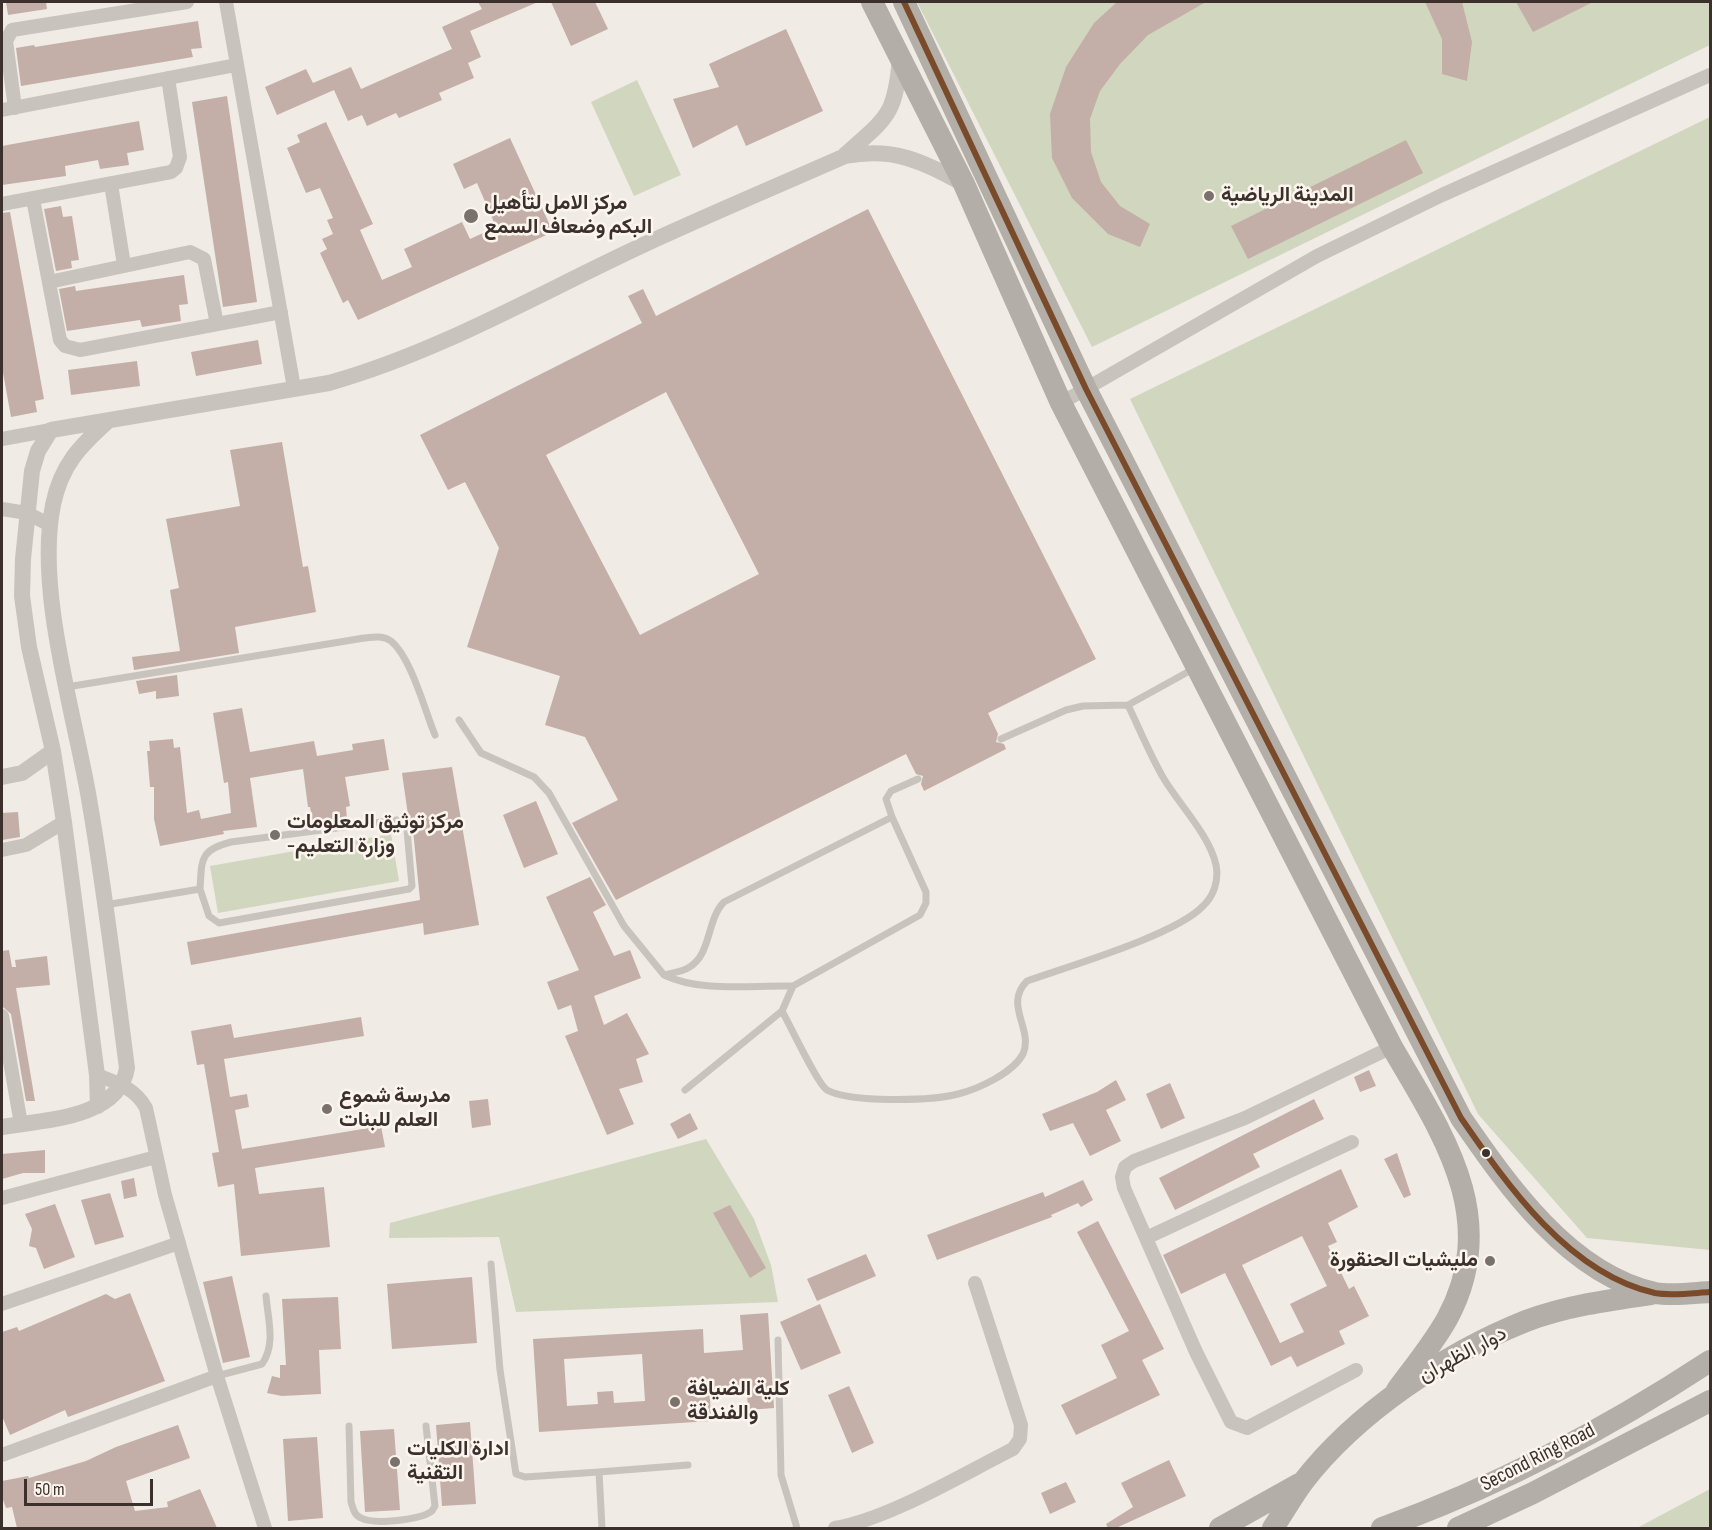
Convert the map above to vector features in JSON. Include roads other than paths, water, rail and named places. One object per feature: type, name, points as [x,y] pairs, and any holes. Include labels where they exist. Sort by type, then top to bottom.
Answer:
[{"type":"highway","points":[[872,2],[964,184],[1061,403],[1392,1047],[1447,1142],[1459,1172],[1468,1209],[1469,1240],[1465,1272],[1447,1319],[1397,1390]]},
{"type":"highway","points":[[904,2],[1086,389],[1461,1118],[1501,1176],[1582,1259],[1613,1278],[1658,1293],[1710,1292]]},
{"type":"highway","name":"دوار الظهران","points":[[1273,1528],[1303,1482],[1350,1433],[1397,1390],[1462,1352],[1527,1321],[1590,1303],[1658,1293],[1710,1308]]},
{"type":"highway","name":"Second Ring Road","points":[[1382,1528],[1494,1482],[1570,1444],[1710,1361]]},
{"type":"highway","name":"Second Ring Road","points":[[1458,1528],[1533,1493],[1709,1401]]},
{"type":"highway","points":[[1220,1528],[1303,1482]]},
{"type":"street","points":[[187,2],[12,30],[6,41],[8,109],[236,65]]},
{"type":"street","points":[[226,2],[294,388]]},
{"type":"street","points":[[845,156],[890,112],[897,91],[900,55]]},
{"type":"street","points":[[1061,403],[1317,256],[1442,195],[1710,75]]},
{"type":"street","points":[[2,204],[171,172],[179,163],[180,151],[168,78]]},
{"type":"street","points":[[2,439],[329,383],[363,373],[441,343],[641,246],[845,156],[880,152],[904,155],[964,184]]},
{"type":"street","points":[[111,184],[124,265]]},
{"type":"street","points":[[33,198],[60,340],[73,349],[80,350],[281,312]]},
{"type":"street","points":[[49,282],[190,252],[204,259],[218,324]]},
{"type":"street","points":[[2,1127],[80,1113],[98,1106],[122,1086],[127,1068],[99,852],[52,595],[50,525],[57,490],[72,457],[81,444],[109,420]]},
{"type":"street","points":[[51,430],[35,458],[27,513],[22,578],[25,621],[53,751],[64,822],[97,1075],[98,1106]]},
{"type":"street","points":[[2,509],[27,513],[50,525]]},
{"type":"street","points":[[2,777],[22,774],[53,751]]},
{"type":"street","points":[[2,850],[26,845],[64,822]]},
{"type":"street","points":[[2,1016],[21,1124]]},
{"type":"street","points":[[1356,1370],[1247,1428],[1231,1422],[1196,1352],[1124,1188],[1122,1177],[1125,1167],[1134,1161],[1245,1118],[1392,1047]]},
{"type":"street","points":[[97,1075],[140,1096],[146,1108],[156,1157],[179,1243],[217,1376],[266,1528]]},
{"type":"street","points":[[1146,1238],[1352,1142]]},
{"type":"street","points":[[2,1198],[156,1157]]},
{"type":"street","points":[[2,1304],[179,1243]]},
{"type":"street","points":[[835,1528],[875,1516],[907,1501],[1013,1449],[1020,1439],[1022,1425],[975,1283]]},
{"type":"street","points":[[2,1455],[217,1376]]},
{"type":"lane","points":[[67,687],[364,638],[383,637],[397,647],[404,658],[435,735]]},
{"type":"lane","points":[[1001,739],[1066,710],[1083,706],[1128,705],[1197,667]]},
{"type":"lane","points":[[782,1011],[825,1089],[840,1096],[864,1098],[924,1099],[958,1094],[1001,1074],[1016,1064],[1023,1053],[1025,1042],[1017,999],[1019,989],[1028,981],[1161,932],[1194,915],[1211,897],[1217,881],[1216,864],[1209,847],[1164,779],[1128,705]]},
{"type":"lane","points":[[459,720],[481,753],[534,777],[549,793],[624,926],[664,975],[683,984],[793,986],[920,915],[926,903],[926,892],[886,800],[891,790],[918,779]]},
{"type":"lane","points":[[664,975],[688,968],[701,956],[716,909],[723,902],[892,817]]},
{"type":"lane","points":[[397,820],[403,823],[407,830],[412,886],[409,889],[219,922],[208,916],[200,889],[202,859],[209,850],[220,845],[397,820]]},
{"type":"lane","points":[[105,905],[200,889]]},
{"type":"lane","points":[[685,1090],[782,1011],[793,986]]},
{"type":"lane","points":[[491,1264],[500,1370],[516,1474],[525,1477],[688,1465]]},
{"type":"lane","points":[[217,1376],[262,1364],[266,1358],[271,1348],[266,1296]]},
{"type":"lane","points":[[778,1340],[781,1475],[797,1528]]},
{"type":"lane","points":[[349,1426],[351,1502],[354,1512],[361,1518],[370,1520],[411,1519],[429,1514],[435,1506],[426,1426]]},
{"type":"lane","points":[[598,1472],[602,1528]]},
{"type":"lane","points":[[408,1528],[411,1519]]},
{"type":"place","name":"المدينة الرياضية","points":[[1209,196]]},
{"type":"place","name":"مركز الامل لتأهيل البكم وضعاف السمع","points":[[471,216]]},
{"type":"place","name":"مركز توثيق المعلومات -وزارة التعليم","points":[[275,835]]},
{"type":"place","name":"مدرسة شموع العلم للبنات","points":[[327,1109]]},
{"type":"place","name":"مليشيات الحنقورة","points":[[1490,1261]]},
{"type":"place","name":"كلية الضيافة والفندقة","points":[[675,1402]]},
{"type":"place","name":"ادارة الكليات التقنية","points":[[395,1462]]}]
